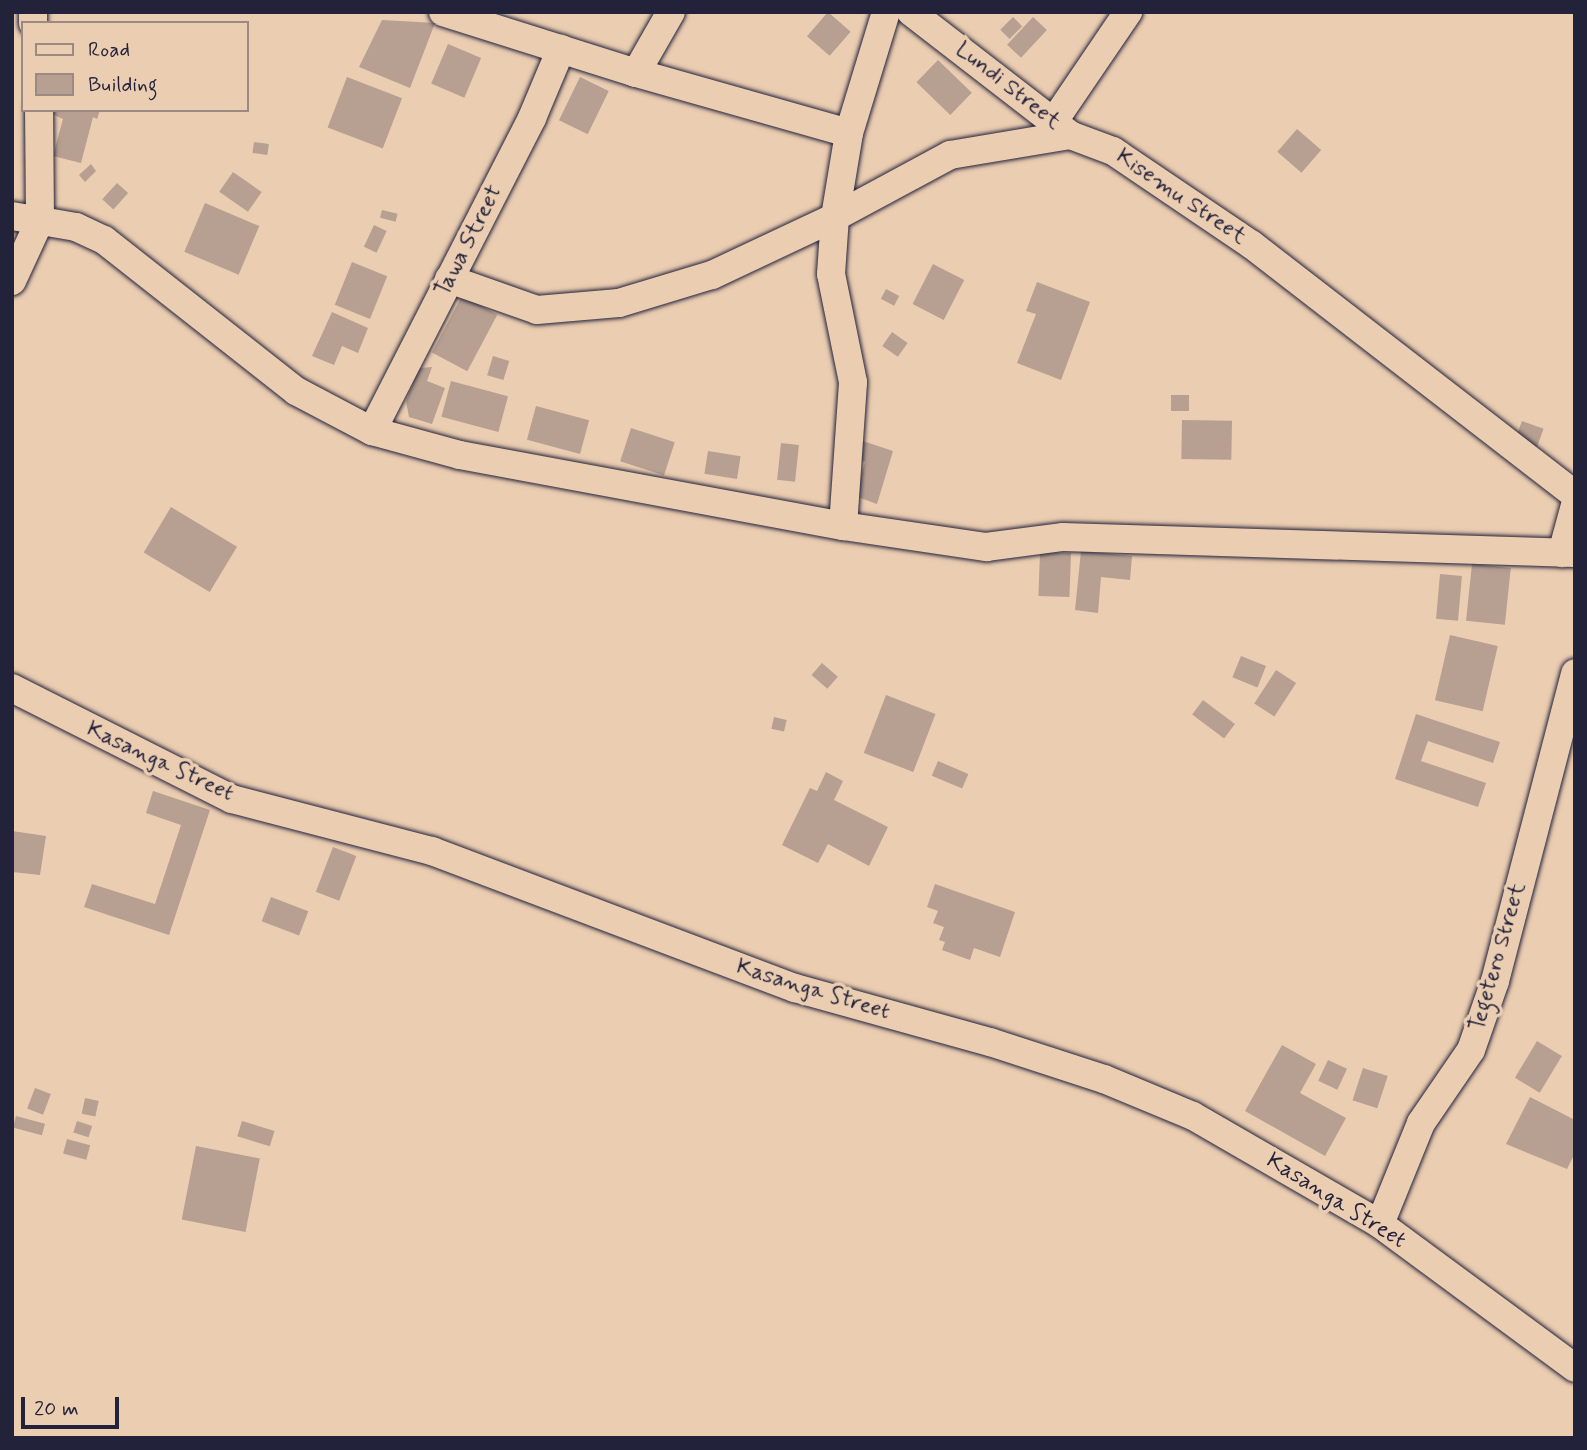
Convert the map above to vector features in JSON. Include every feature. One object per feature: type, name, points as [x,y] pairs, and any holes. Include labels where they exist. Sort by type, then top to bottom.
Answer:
[{"type":"street","points":[[443,12],[636,73],[849,132]]},
{"type":"street","points":[[636,73],[671,12]]},
{"type":"street","points":[[843,527],[853,382],[831,274],[835,217],[849,132],[886,12]]},
{"type":"street","name":"Lundi Street","points":[[911,12],[1062,128]]},
{"type":"street","points":[[1062,128],[1128,12]]},
{"type":"street","name":"Tawa Street","points":[[372,431],[532,118],[561,49]]},
{"type":"street","points":[[12,281],[40,220],[39,112]]},
{"type":"street","name":"Kisemu Street","points":[[449,279],[537,310],[619,303],[712,275],[835,217],[950,155],[1062,128],[1114,151],[1241,237],[1575,495]]},
{"type":"street","points":[[12,216],[76,227],[104,240],[296,391],[372,431],[460,454],[843,527],[986,547],[1063,537],[1568,553],[1575,505]]},
{"type":"street","name":"Tegetero Street","points":[[1380,1224],[1421,1123],[1471,1050],[1495,981],[1575,673]]},
{"type":"street","name":"Kasanga Street","points":[[12,688],[232,799],[432,851],[795,988],[990,1042],[1104,1079],[1193,1115],[1380,1224],[1575,1368]]},
{"type":"building","points":[[828,12],[851,32],[830,56],[807,36]]},
{"type":"building","points":[[1013,17],[1022,26],[1009,39],[1000,30]]},
{"type":"building","points":[[1033,17],[1047,30],[1021,58],[1007,45]]},
{"type":"building","points":[[382,20],[435,23],[410,88],[359,67]]},
{"type":"building","points":[[448,44],[481,58],[464,98],[431,84]]},
{"type":"building","points":[[938,60],[972,93],[950,115],[916,82]]},
{"type":"building","points":[[347,77],[402,98],[383,149],[328,127]]},
{"type":"building","points":[[580,77],[609,91],[588,134],[559,120]]},
{"type":"building","points":[[47,112],[99,112],[97,119],[93,117],[81,163],[53,156],[63,119]]},
{"type":"building","points":[[1297,129],[1321,150],[1301,173],[1277,152]]},
{"type":"building","points":[[254,142],[269,144],[267,155],[252,153]]},
{"type":"building","points":[[91,164],[96,171],[85,182],[79,175]]},
{"type":"building","points":[[233,172],[262,192],[248,212],[219,192]]},
{"type":"building","points":[[117,183],[128,193],[113,209],[102,199]]},
{"type":"building","points":[[205,203],[259,226],[239,275],[184,252]]},
{"type":"building","points":[[382,210],[398,214],[396,222],[380,218]]},
{"type":"building","points":[[374,225],[387,231],[377,253],[364,247]]},
{"type":"building","points":[[352,262],[387,276],[370,319],[335,305]]},
{"type":"building","points":[[933,264],[964,280],[944,320],[913,304]]},
{"type":"building","points":[[1037,282],[1090,302],[1061,380],[1017,363],[1036,314],[1026,311]]},
{"type":"building","points":[[886,289],[899,296],[894,306],[881,299]]},
{"type":"building","points":[[462,296],[497,315],[467,371],[432,353]]},
{"type":"building","points":[[332,312],[368,328],[358,353],[342,346],[334,365],[312,356]]},
{"type":"building","points":[[892,332],[908,343],[898,357],[882,346]]},
{"type":"building","points":[[493,356],[509,361],[503,380],[487,375]]},
{"type":"building","points":[[432,367],[427,381],[445,388],[432,424],[409,417],[406,401],[419,368]]},
{"type":"building","points":[[451,381],[508,396],[498,432],[441,417]]},
{"type":"building","points":[[1171,395],[1189,395],[1189,411],[1171,411]]},
{"type":"building","points":[[536,406],[589,420],[580,454],[527,440]]},
{"type":"building","points":[[1182,420],[1232,421],[1231,460],[1181,459]]},
{"type":"building","points":[[1522,421],[1544,429],[1535,452],[1513,444]]},
{"type":"building","points":[[631,428],[675,442],[664,476],[620,461]]},
{"type":"building","points":[[863,441],[893,451],[877,504],[855,496],[865,462],[857,459]]},
{"type":"building","points":[[781,443],[799,445],[795,482],[777,480]]},
{"type":"building","points":[[708,451],[741,456],[737,479],[704,474]]},
{"type":"building","points":[[171,507],[237,547],[210,592],[144,552]]},
{"type":"building","points":[[1081,551],[1132,556],[1130,580],[1101,577],[1098,613],[1075,610]]},
{"type":"building","points":[[1040,552],[1071,553],[1069,597],[1038,596]]},
{"type":"building","points":[[1472,564],[1511,568],[1505,625],[1466,621]]},
{"type":"building","points":[[1440,574],[1462,576],[1458,621],[1436,619]]},
{"type":"building","points":[[1450,635],[1498,646],[1483,711],[1435,700]]},
{"type":"building","points":[[1241,656],[1266,666],[1257,687],[1232,677]]},
{"type":"building","points":[[822,663],[838,677],[827,689],[812,675]]},
{"type":"building","points":[[1276,670],[1296,683],[1274,717],[1254,704]]},
{"type":"building","points":[[886,695],[935,714],[913,772],[864,753]]},
{"type":"building","points":[[1203,700],[1235,724],[1224,738],[1192,714]]},
{"type":"building","points":[[1416,714],[1500,742],[1493,763],[1428,741],[1421,761],[1486,783],[1478,807],[1395,779]]},
{"type":"building","points":[[774,717],[787,720],[784,732],[771,729]]},
{"type":"building","points":[[938,761],[968,774],[962,789],[932,776]]},
{"type":"building","points":[[826,772],[843,781],[834,800],[888,827],[869,866],[828,844],[818,863],[782,845],[810,788],[817,791]]},
{"type":"building","points":[[153,791],[210,810],[169,935],[84,907],[92,884],[155,904],[181,825],[146,813]]},
{"type":"building","points":[[12,831],[46,836],[40,875],[12,872]]},
{"type":"building","points":[[333,847],[356,856],[339,901],[316,892]]},
{"type":"building","points":[[935,884],[1015,912],[1000,957],[974,948],[970,960],[942,950],[945,942],[939,940],[944,927],[933,923],[938,911],[927,907]]},
{"type":"building","points":[[271,897],[308,911],[299,936],[262,921]]},
{"type":"building","points":[[1537,1041],[1562,1056],[1540,1093],[1515,1078]]},
{"type":"building","points":[[1282,1045],[1316,1064],[1300,1093],[1346,1118],[1325,1156],[1245,1111]]},
{"type":"building","points":[[1328,1060],[1347,1069],[1337,1090],[1318,1081]]},
{"type":"building","points":[[1363,1068],[1388,1076],[1377,1108],[1352,1100]]},
{"type":"building","points":[[35,1088],[51,1094],[43,1115],[27,1109]]},
{"type":"building","points":[[1530,1097],[1575,1120],[1575,1153],[1567,1169],[1506,1144]]},
{"type":"building","points":[[85,1098],[99,1101],[95,1117],[82,1114]]},
{"type":"building","points":[[16,1116],[45,1124],[42,1135],[13,1128]]},
{"type":"building","points":[[77,1121],[92,1126],[89,1137],[73,1132]]},
{"type":"building","points":[[242,1121],[275,1131],[270,1146],[237,1136]]},
{"type":"building","points":[[67,1139],[90,1145],[86,1160],[63,1153]]},
{"type":"building","points":[[196,1146],[260,1158],[245,1232],[182,1220]]}]
